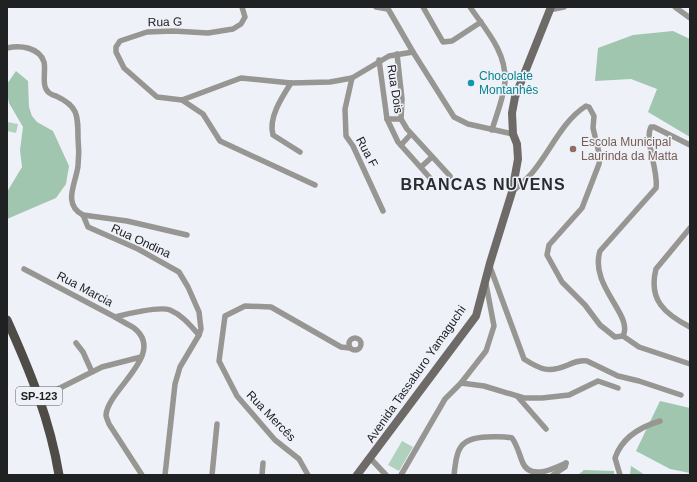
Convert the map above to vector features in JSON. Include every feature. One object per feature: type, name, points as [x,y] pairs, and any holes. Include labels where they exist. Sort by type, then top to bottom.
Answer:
[{"type":"main road","name":"SP-123","points":[[7,320],[40,398],[50,430],[59,475]]},
{"type":"street","name":"Rua G","points":[[182,100],[157,97],[124,68],[116,52],[116,47],[120,41],[147,32],[173,31],[208,33],[233,29],[241,24],[245,17],[242,7]]},
{"type":"street","points":[[376,7],[387,8],[454,117],[468,124],[513,134]]},
{"type":"street","points":[[423,7],[443,42],[452,41],[480,22]]},
{"type":"street","points":[[470,7],[501,52],[505,81],[492,130]]},
{"type":"street","points":[[550,8],[564,7]]},
{"type":"street","points":[[675,7],[690,18]]},
{"type":"street","name":"Avenida Tassaburo Yamaguchi","points":[[357,475],[371,459],[476,316],[489,264],[512,192],[518,159],[517,144],[513,134],[512,114],[515,97],[550,8]]},
{"type":"street","name":"Rua Ondina","points":[[7,48],[21,46],[29,48],[41,57],[44,62],[45,88],[47,92],[67,101],[76,115],[78,166],[71,202],[78,212],[83,215],[127,221],[187,235]]},
{"type":"street","points":[[182,100],[241,78],[290,82],[330,82],[352,78],[379,60],[397,54],[413,52]]},
{"type":"street","points":[[397,54],[402,99],[401,119],[411,134],[450,176]]},
{"type":"street","name":"Rua Dois","points":[[379,60],[387,119],[398,142],[432,179]]},
{"type":"street","name":"Rua F","points":[[352,78],[345,109],[346,136],[353,146],[383,211]]},
{"type":"street","points":[[290,82],[280,101],[271,128],[272,135],[300,152]]},
{"type":"street","points":[[182,100],[203,114],[220,141],[315,185]]},
{"type":"street","points":[[512,192],[532,173],[565,126],[581,109],[586,106],[590,107],[594,116],[593,128],[600,156],[599,164],[582,208],[549,245],[547,255],[562,282],[585,304],[600,325],[615,337],[623,336],[639,347],[690,364]]},
{"type":"street","points":[[387,119],[401,119]]},
{"type":"street","points":[[623,336],[626,327],[624,319],[602,283],[598,262],[600,251],[656,188],[656,177],[650,138],[651,128],[654,127],[690,145]]},
{"type":"street","points":[[401,144],[411,134]]},
{"type":"street","points":[[421,167],[432,157]]},
{"type":"street","name":"Rua Ondina","points":[[83,215],[88,227],[138,249],[179,272],[188,287],[199,312],[200,329],[198,335]]},
{"type":"street","points":[[690,228],[656,269],[654,276],[654,290],[663,310],[670,316],[690,327]]},
{"type":"street","points":[[489,264],[501,293],[524,359],[538,368],[546,370],[562,368],[575,362],[587,361],[618,376],[639,381],[681,395]]},
{"type":"street","name":"Rua Marcia","points":[[24,269],[114,317],[143,311],[169,309],[183,318],[198,335]]},
{"type":"street","points":[[401,475],[444,399],[461,383],[486,350],[494,326],[485,280]]},
{"type":"street","name":"Rua Mercês","points":[[308,475],[299,459],[275,440],[237,396],[220,361],[225,316],[245,306],[271,306],[341,347],[350,348]]},
{"type":"street","points":[[114,317],[134,328],[141,336],[144,351],[111,403],[106,415],[108,424],[142,475]]},
{"type":"street","points":[[165,475],[175,384],[180,366],[198,335]]},
{"type":"street","points":[[76,343],[83,352],[92,372]]},
{"type":"street","points":[[40,398],[102,367],[141,357]]},
{"type":"street","points":[[461,383],[484,386],[518,397],[554,398],[568,395],[598,381],[618,388]]},
{"type":"street","points":[[518,397],[546,429]]},
{"type":"street","points":[[620,475],[615,458],[622,443],[638,429],[660,421]]},
{"type":"street","points":[[212,475],[217,424]]},
{"type":"street","points":[[454,475],[457,453],[461,445],[473,438],[505,436],[512,438],[522,464],[534,472],[550,471],[566,463],[565,467],[553,475]]},
{"type":"street","points":[[371,459],[386,475]]},
{"type":"street","points":[[262,475],[263,463]]},
{"type":"green space","points":[[673,31],[690,39],[690,137],[648,112],[657,89],[631,79],[595,81],[598,48],[633,35]]},
{"type":"green space","points":[[16,71],[28,81],[29,107],[32,116],[37,122],[53,131],[69,166],[66,184],[56,198],[7,219],[7,192],[22,167],[20,150],[23,127],[9,103],[7,93],[7,84]]},
{"type":"green space","points":[[7,122],[18,124],[16,133],[7,131]]},
{"type":"green space","points":[[660,401],[690,408],[690,473],[670,469],[636,451]]},
{"type":"green space","points":[[402,441],[413,447],[399,471],[388,465]]},
{"type":"green space","points":[[631,466],[645,475],[630,475]]},
{"type":"green space","points":[[584,470],[614,471],[614,475],[578,475]]},
{"type":"place","name":"Chocolate Montanhês","points":[[471,83]]},
{"type":"place","name":"Escola Municipal Laurinda da Matta","points":[[573,149]]},
{"type":"district","name":"BRANCAS NUVENS","points":[[483,184]]}]
